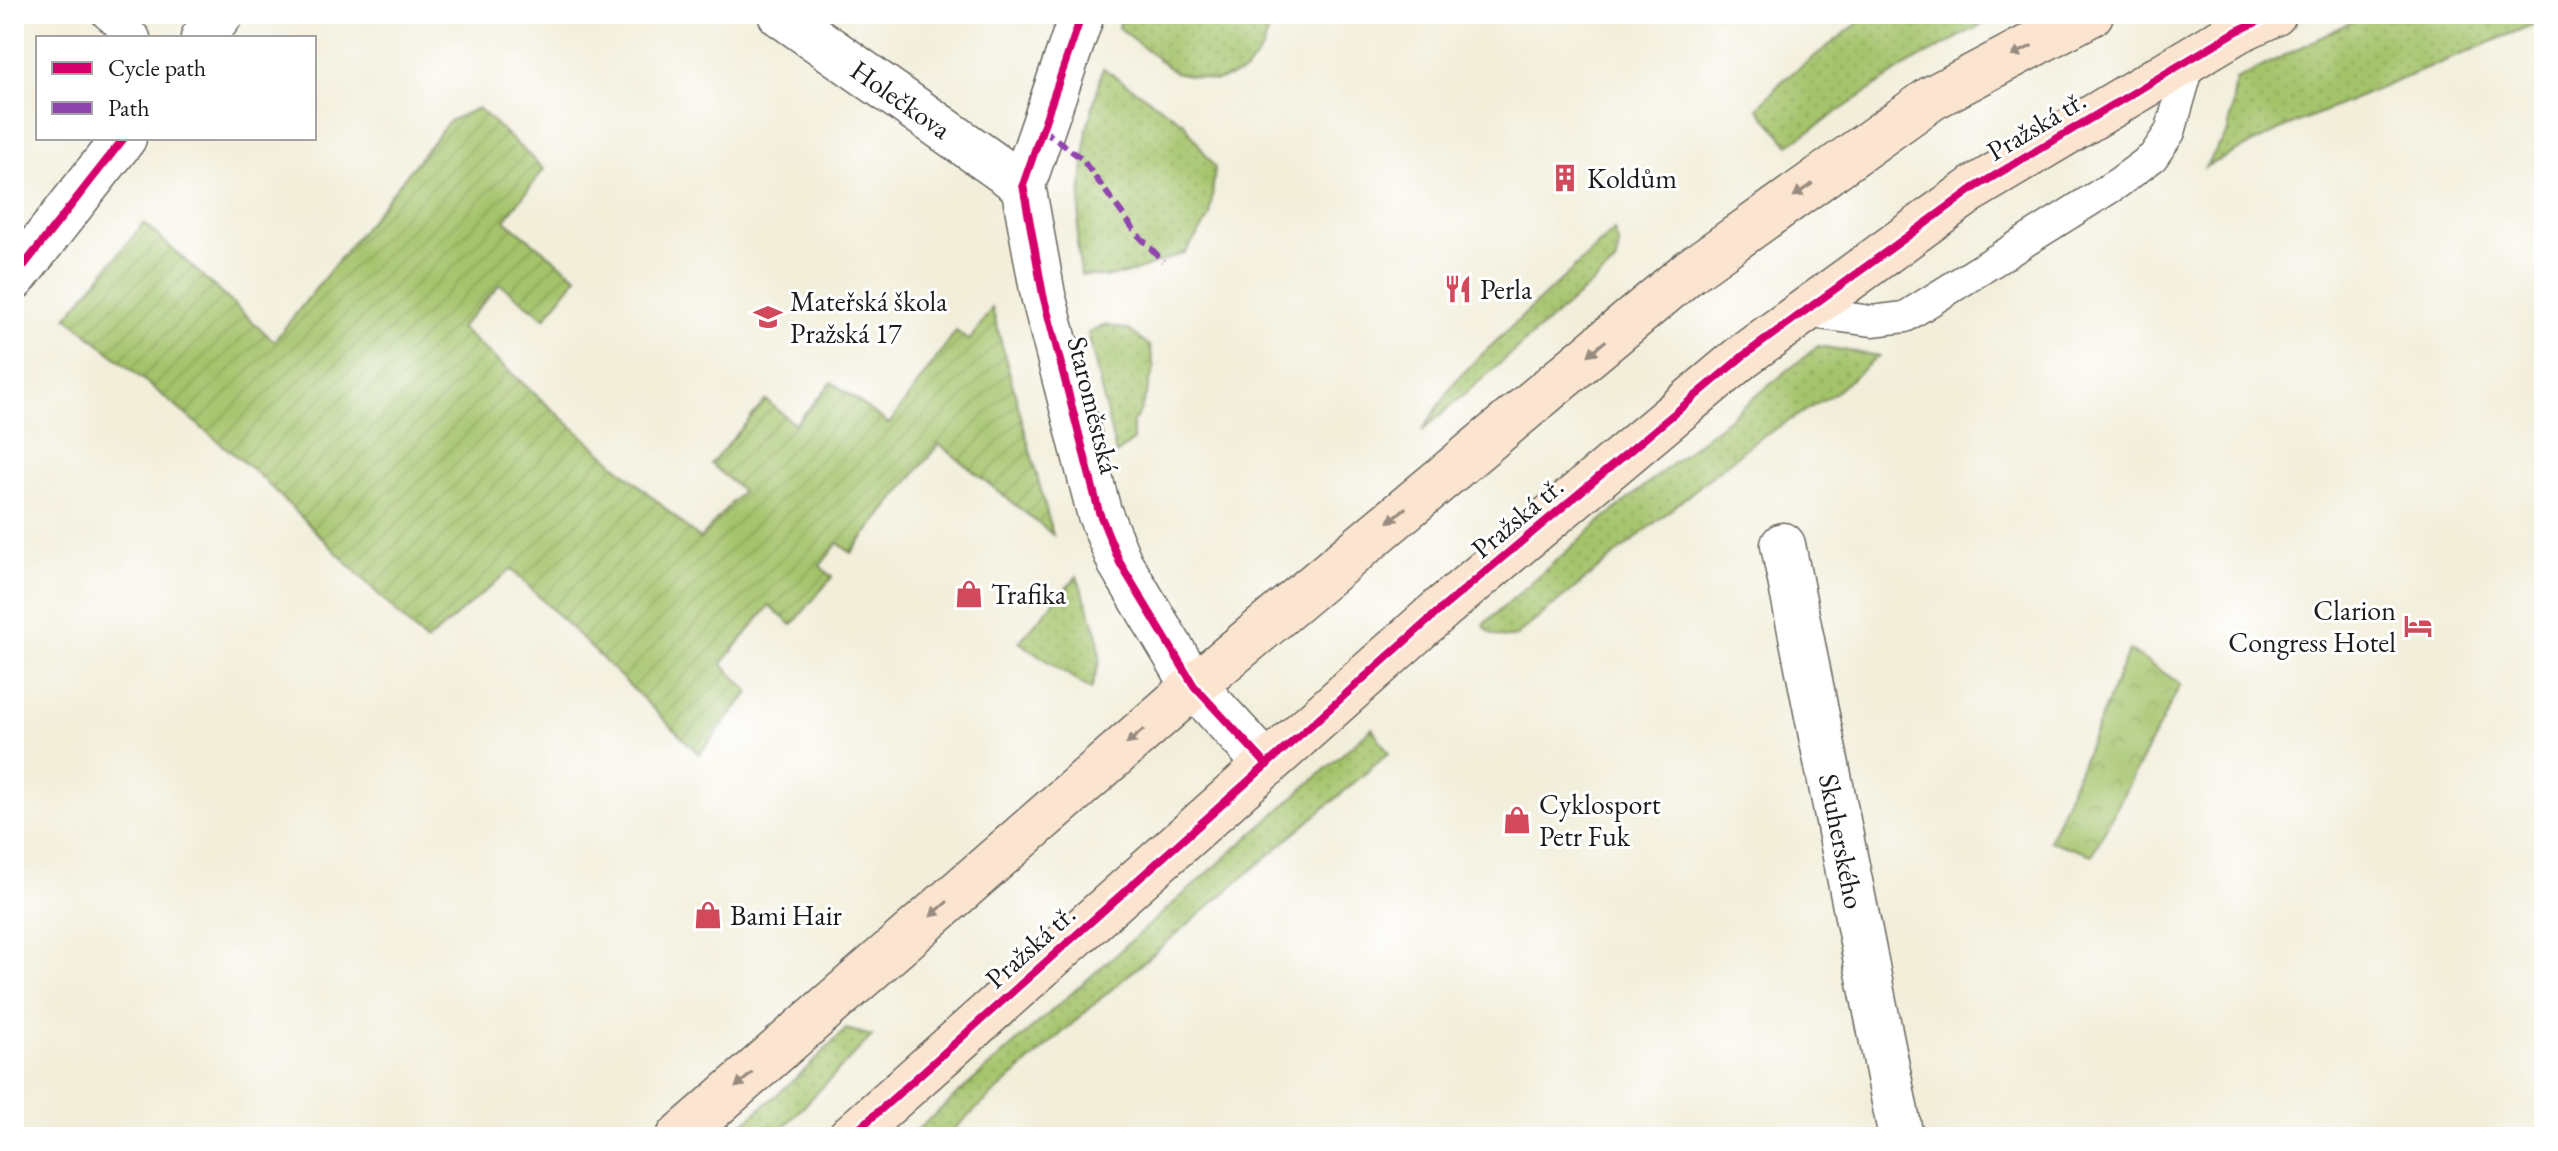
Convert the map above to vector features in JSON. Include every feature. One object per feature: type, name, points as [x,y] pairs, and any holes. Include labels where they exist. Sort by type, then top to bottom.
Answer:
[{"type":"street","points":[[204,36],[221,14]]},
{"type":"street","name":"Holečkova","points":[[780,14],[1023,185]]},
{"type":"street","name":"Staroměstská","points":[[1082,14],[1023,185],[1043,295],[1099,512],[1120,563],[1194,686],[1267,765]]},
{"type":"street","points":[[679,1137],[1194,686],[1690,271],[1932,98],[2091,14]]},
{"type":"street","name":"Pražská tř.","points":[[850,1137],[1441,609],[1743,356],[1974,188],[2237,31],[2274,14]]},
{"type":"street","points":[[14,278],[122,140]]},
{"type":"street","name":"Skuherského","points":[[1783,545],[1901,1137]]},
{"type":"lane","points":[[107,14],[133,36]]},
{"type":"lane","points":[[1804,312],[1872,321],[1905,317],[2118,183],[2153,157],[2170,132],[2191,59]]},
{"type":"green space","points":[[1122,14],[1274,14],[1263,48],[1245,72],[1216,81],[1174,72],[1118,27]]},
{"type":"green space","points":[[1870,14],[2001,14],[1904,67],[1789,145],[1758,108],[1782,81]]},
{"type":"green space","points":[[2367,14],[2544,14],[2544,20],[2284,128],[2205,167],[2228,132],[2236,80]]},
{"type":"green space","points":[[1103,68],[1184,123],[1215,168],[1210,217],[1185,253],[1130,273],[1106,277],[1081,275],[1077,242],[1087,129]]},
{"type":"green space","points":[[478,108],[544,169],[505,220],[577,277],[545,318],[500,284],[460,328],[700,539],[742,491],[711,464],[766,400],[795,424],[832,382],[889,424],[956,331],[969,341],[992,308],[1053,535],[939,444],[851,553],[838,543],[820,566],[832,577],[792,625],[769,606],[722,664],[750,692],[699,754],[511,569],[426,642],[258,474],[67,317],[144,223],[274,341],[449,121]]},
{"type":"green space","points":[[1614,230],[1619,246],[1615,264],[1422,431],[1454,383],[1473,363]]},
{"type":"green space","points":[[1105,325],[1129,330],[1150,346],[1154,369],[1141,410],[1133,422],[1133,441],[1116,454],[1088,333]]},
{"type":"green space","points":[[1818,346],[1879,356],[1836,392],[1751,444],[1515,637],[1497,636],[1486,629],[1483,625],[1600,522]]},
{"type":"green space","points":[[1077,576],[1098,635],[1100,660],[1091,690],[1019,642]]},
{"type":"green space","points":[[2129,650],[2181,684],[2092,855],[2049,841]]},
{"type":"green space","points":[[1372,728],[1389,753],[1099,1000],[945,1137],[909,1137]]},
{"type":"green space","points":[[846,1029],[872,1036],[774,1137],[728,1137],[804,1071]]},
{"type":"marked path","points":[[1042,129],[1081,158],[1138,235],[1163,261]]},
{"type":"cycle path","points":[[1082,14],[1023,185],[1043,295],[1099,512],[1120,563],[1194,686],[1267,765]]},
{"type":"cycle path","points":[[850,1137],[1441,609],[1743,356],[1974,188],[2237,31],[2274,14]]},
{"type":"cycle path","points":[[14,278],[122,140]]},
{"type":"place","name":"Koldům","points":[[1565,178]]},
{"type":"place","name":"Perla","points":[[1458,289]]},
{"type":"place","name":"Mateřská škola Pražská 17","points":[[768,317]]},
{"type":"place","name":"Trafika","points":[[969,594]]},
{"type":"place","name":"Clarion Congress Hotel","points":[[2418,626]]},
{"type":"place","name":"Cyklosport Petr Fuk","points":[[1517,820]]},
{"type":"place","name":"Bami Hair","points":[[708,915]]}]
